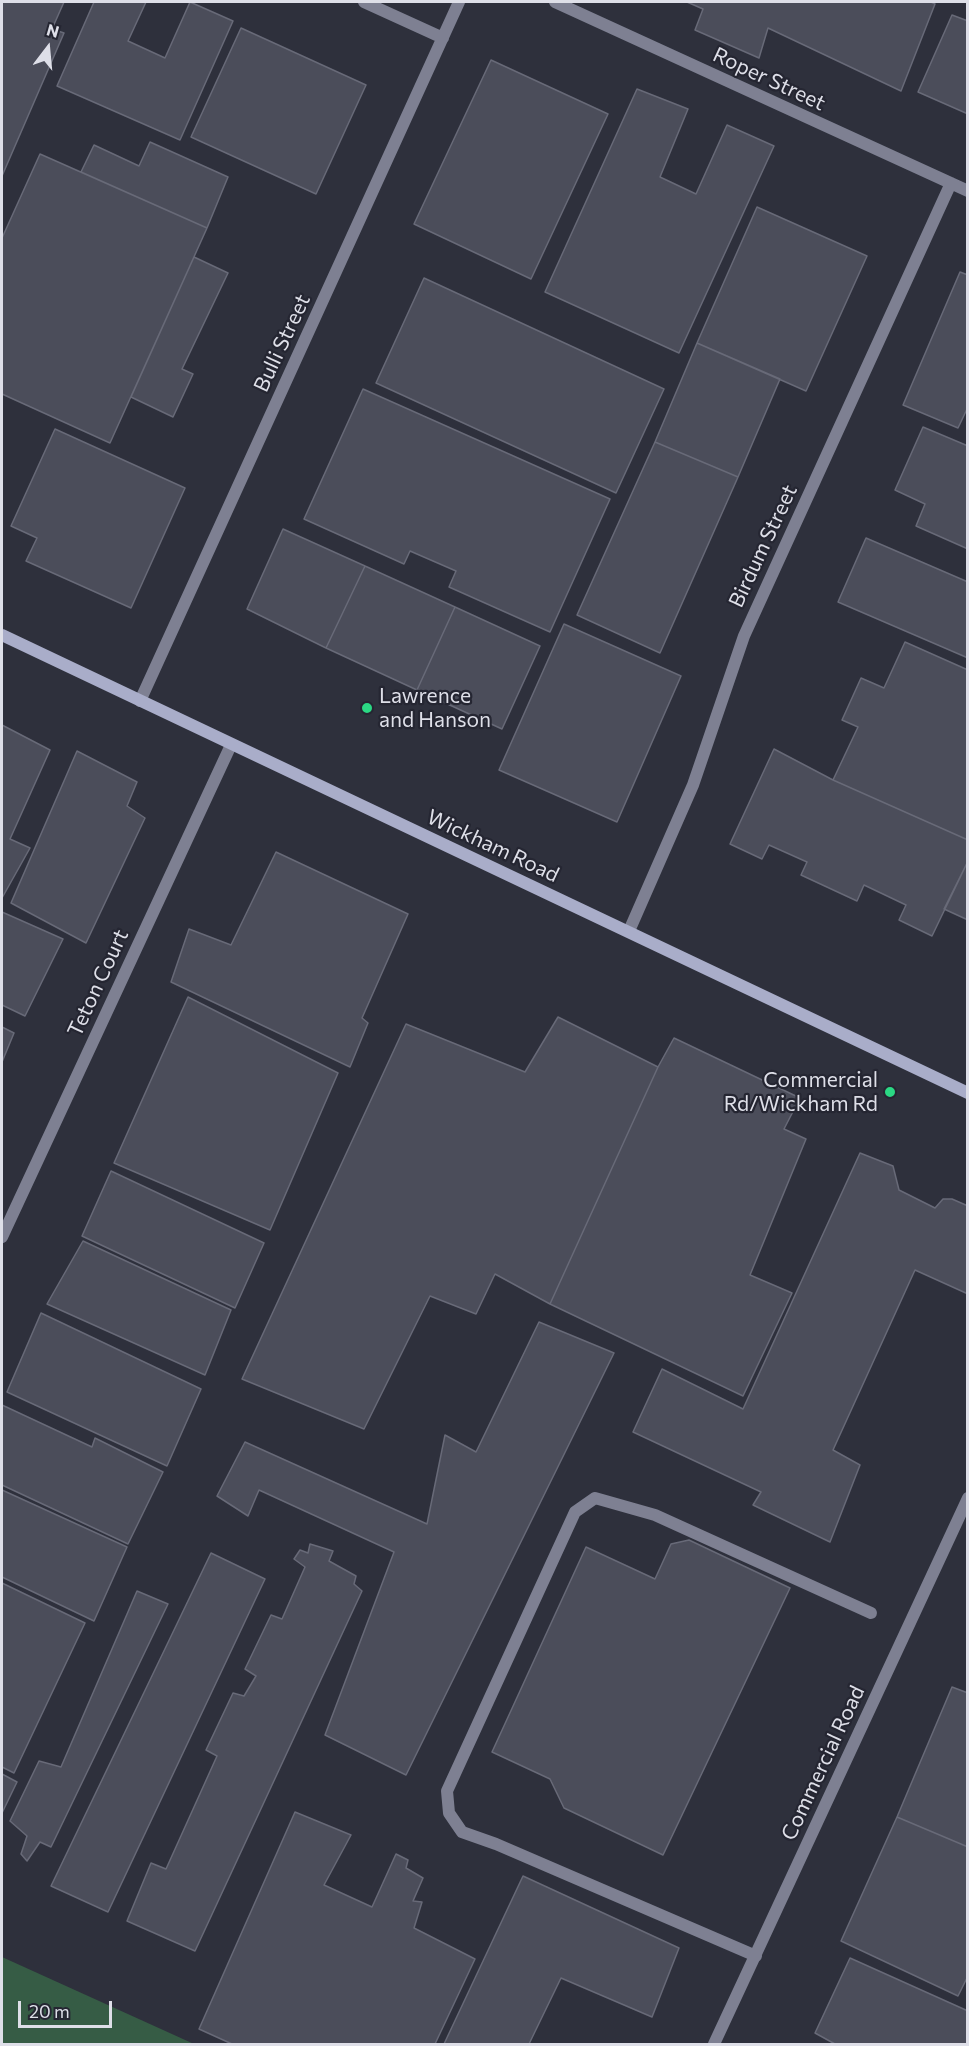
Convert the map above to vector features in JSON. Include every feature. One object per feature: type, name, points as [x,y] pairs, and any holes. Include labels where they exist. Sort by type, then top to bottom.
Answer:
[{"type":"main road","name":"Wickham Road","points":[[2,635],[968,1093]]},
{"type":"street","points":[[364,2],[443,38]]},
{"type":"street","name":"Bulli Street","points":[[140,701],[459,2]]},
{"type":"street","name":"Roper Street","points":[[555,2],[968,191]]},
{"type":"street","name":"Birdum Street","points":[[629,932],[693,785],[744,636],[951,183]]},
{"type":"street","name":"Teton Court","points":[[2,1237],[231,745]]},
{"type":"street","points":[[756,1956],[496,1844],[462,1832],[449,1814],[447,1791],[575,1512],[595,1497],[656,1515],[871,1613]]},
{"type":"street","name":"Commercial Road","points":[[714,2044],[968,1498]]},
{"type":"green space","points":[[2,1957],[194,2044],[2,2044]]},
{"type":"building","points":[[2,2],[64,2],[52,29],[64,33],[2,176]]},
{"type":"building","points":[[94,2],[146,2],[128,41],[165,58],[190,2],[233,21],[180,140],[57,86]]},
{"type":"building","points":[[687,2],[931,2],[935,4],[901,91],[768,28],[759,58],[695,30],[703,9]]},
{"type":"building","points":[[952,15],[968,21],[968,114],[918,92]]},
{"type":"building","points":[[241,28],[366,85],[316,194],[191,137]]},
{"type":"building","points":[[491,60],[608,114],[531,279],[414,224]]},
{"type":"building","points":[[637,89],[688,109],[660,177],[696,194],[727,125],[774,146],[679,353],[545,292]]},
{"type":"building","points":[[150,142],[228,177],[207,228],[81,172],[94,145],[139,166]]},
{"type":"building","points":[[40,154],[207,228],[110,443],[2,394],[2,238]]},
{"type":"building","points":[[757,207],[867,256],[806,391],[697,343]]},
{"type":"building","points":[[194,257],[228,273],[182,369],[193,374],[173,417],[131,397]]},
{"type":"building","points":[[960,272],[968,275],[968,407],[958,428],[903,405]]},
{"type":"building","points":[[424,278],[664,389],[616,493],[376,383]]},
{"type":"building","points":[[697,343],[780,379],[738,477],[655,442]]},
{"type":"building","points":[[363,389],[610,499],[550,632],[449,587],[456,571],[410,551],[404,564],[304,519]]},
{"type":"building","points":[[923,427],[968,446],[968,549],[916,526],[925,504],[895,490]]},
{"type":"building","points":[[55,429],[185,488],[131,608],[26,561],[37,538],[11,526]]},
{"type":"building","points":[[655,442],[738,477],[660,653],[577,615]]},
{"type":"building","points":[[283,529],[365,566],[326,648],[247,609]]},
{"type":"building","points":[[866,538],[968,582],[968,658],[838,602]]},
{"type":"building","points":[[365,566],[455,607],[417,690],[326,648]]},
{"type":"building","points":[[455,607],[540,646],[502,729],[417,690]]},
{"type":"building","points":[[564,624],[681,676],[617,822],[499,770]]},
{"type":"building","points":[[905,642],[968,670],[968,840],[833,780],[858,727],[842,720],[861,678],[884,688]]},
{"type":"building","points":[[2,725],[50,750],[10,839],[30,848],[2,898]]},
{"type":"building","points":[[774,749],[833,780],[968,840],[968,861],[932,936],[899,920],[906,905],[864,885],[857,901],[801,875],[807,862],[769,845],[762,859],[730,844]]},
{"type":"building","points":[[77,751],[137,782],[127,806],[145,818],[86,943],[11,903]]},
{"type":"building","points":[[276,852],[408,914],[362,1018],[368,1023],[350,1067],[171,982],[189,929],[231,945]]},
{"type":"building","points":[[968,861],[968,920],[944,909]]},
{"type":"building","points":[[2,912],[63,939],[25,1016],[2,1005]]},
{"type":"building","points":[[188,997],[338,1073],[270,1230],[114,1163]]},
{"type":"building","points":[[558,1017],[658,1067],[550,1304],[495,1274],[476,1314],[430,1296],[364,1429],[242,1379],[406,1024],[525,1072]]},
{"type":"building","points":[[2,1027],[14,1033],[2,1062]]},
{"type":"building","points":[[674,1038],[800,1098],[784,1129],[806,1139],[750,1275],[792,1293],[743,1396],[550,1304],[658,1067]]},
{"type":"building","points":[[860,1153],[893,1166],[899,1190],[935,1208],[943,1199],[952,1199],[968,1206],[968,1294],[915,1270],[833,1450],[860,1465],[830,1542],[753,1505],[761,1492],[633,1432],[662,1369],[743,1409]]},
{"type":"building","points":[[111,1171],[264,1243],[235,1308],[82,1236]]},
{"type":"building","points":[[83,1241],[231,1310],[205,1375],[47,1304]]},
{"type":"building","points":[[41,1313],[201,1389],[167,1466],[7,1392]]},
{"type":"building","points":[[539,1322],[614,1353],[406,1775],[325,1735],[394,1552],[259,1490],[248,1516],[217,1496],[245,1442],[427,1524],[445,1435],[476,1452]]},
{"type":"building","points":[[2,1405],[92,1447],[95,1438],[163,1472],[128,1544],[2,1485]]},
{"type":"building","points":[[2,1490],[127,1547],[94,1621],[2,1577]]},
{"type":"building","points":[[689,1540],[790,1588],[663,1855],[564,1808],[550,1779],[492,1752],[586,1547],[655,1579],[671,1544]]},
{"type":"building","points":[[310,1544],[333,1551],[329,1561],[356,1576],[354,1584],[362,1591],[195,1951],[127,1921],[151,1863],[166,1869],[217,1756],[206,1750],[233,1693],[244,1696],[256,1676],[245,1669],[271,1615],[282,1619],[305,1567],[294,1559],[300,1550],[308,1553]]},
{"type":"building","points":[[211,1553],[265,1579],[108,1912],[51,1886]]},
{"type":"building","points":[[2,1583],[85,1623],[14,1773],[2,1767]]},
{"type":"building","points":[[137,1591],[168,1604],[51,1847],[40,1842],[27,1861],[21,1854],[27,1836],[10,1821],[39,1761],[61,1767]]},
{"type":"building","points":[[952,1687],[968,1693],[968,1847],[897,1817]]},
{"type":"building","points":[[2,1774],[17,1782],[2,1813]]},
{"type":"building","points":[[295,1812],[351,1835],[324,1885],[372,1907],[396,1854],[408,1860],[406,1868],[423,1878],[413,1901],[422,1902],[414,1928],[475,1959],[435,2044],[232,2044],[199,2029]]},
{"type":"building","points":[[897,1817],[968,1847],[968,1976],[958,1996],[841,1941]]},
{"type":"building","points":[[523,1876],[679,1948],[652,2017],[561,1978],[529,2044],[444,2044]]},
{"type":"building","points":[[850,1958],[968,2011],[968,2044],[835,2044],[815,2033]]},
{"type":"place","name":"Lawrence and Hanson","points":[[367,708]]},
{"type":"place","name":"Commercial Rd/Wickham Rd","points":[[890,1092]]}]
